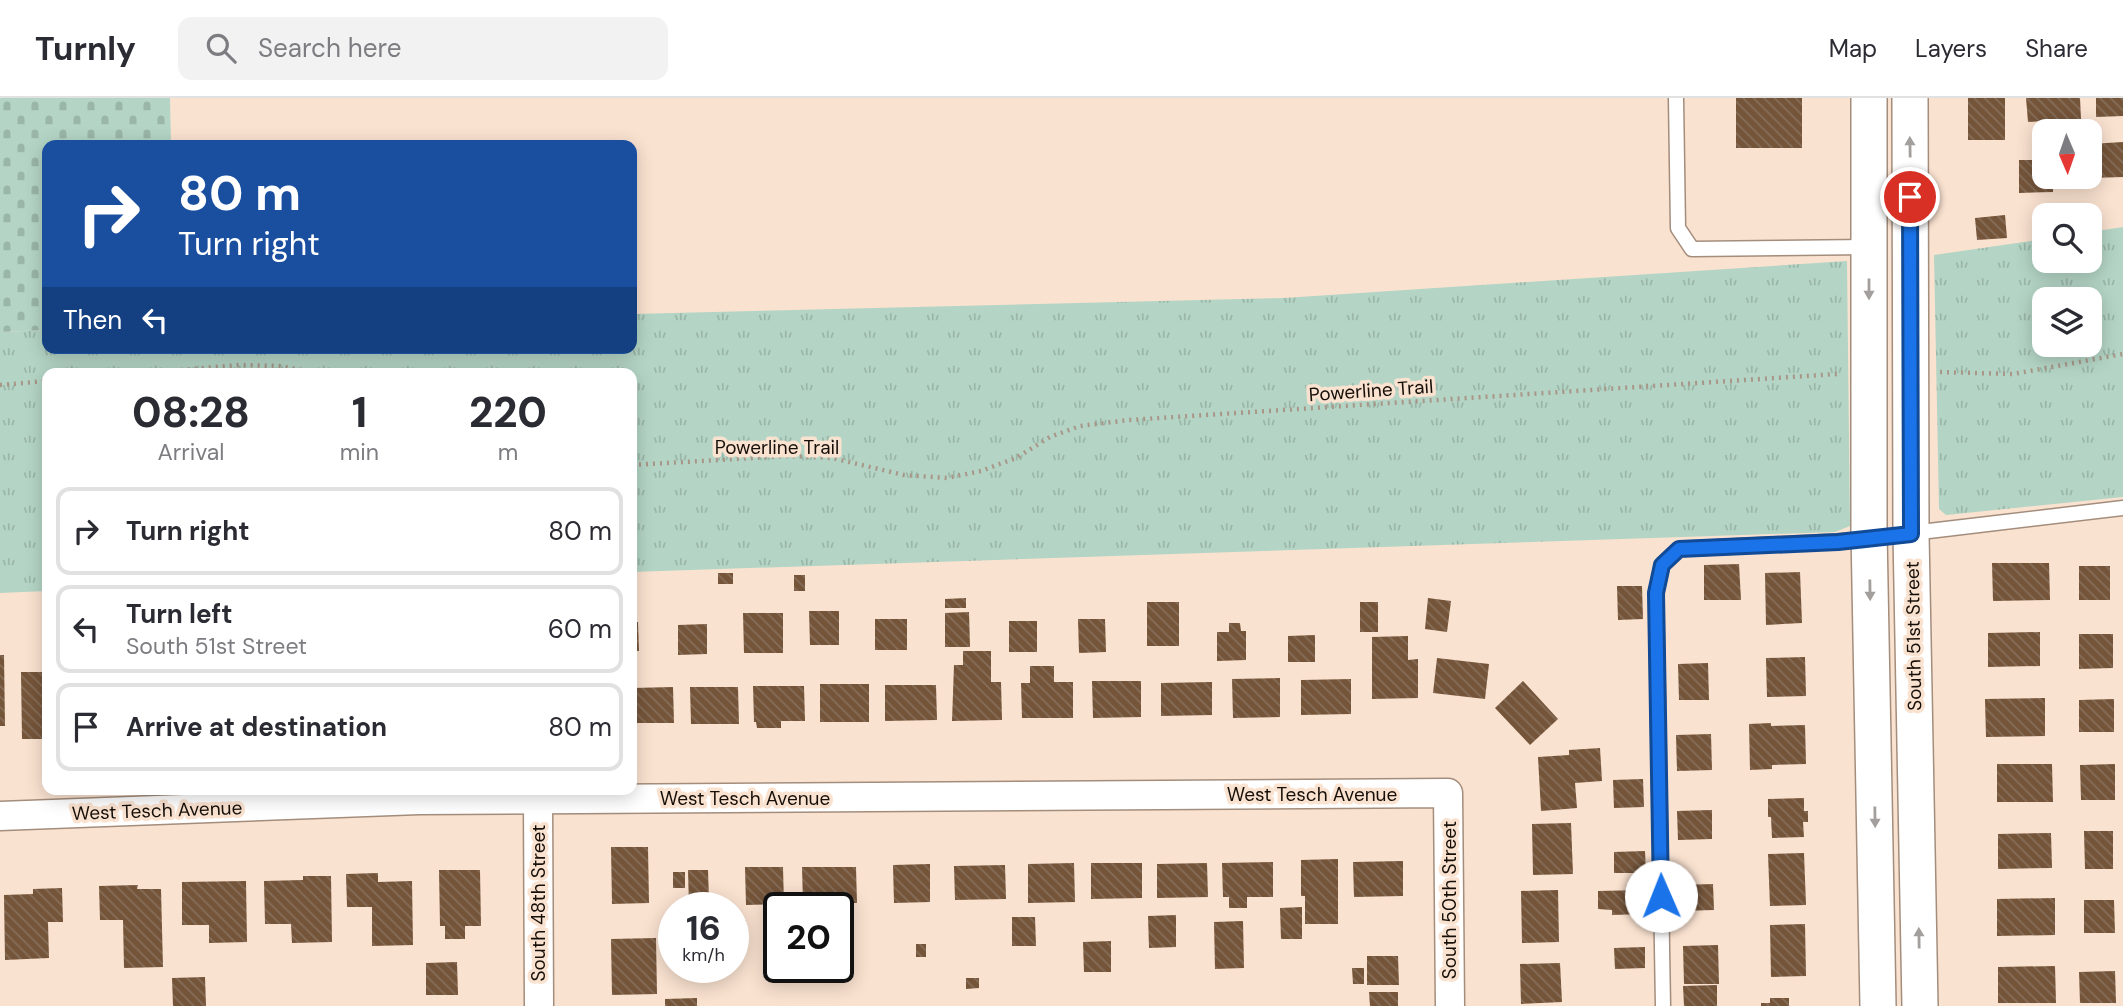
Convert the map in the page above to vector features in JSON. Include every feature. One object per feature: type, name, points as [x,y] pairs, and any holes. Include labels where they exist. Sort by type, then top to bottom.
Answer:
[{"type":"street","points":[[1869,98],[1870,540],[1878,1006]]},
{"type":"street","name":"South 51st Street","points":[[1910,98],[1911,534],[1920,1006]]},
{"type":"street","points":[[1869,247],[1911,246]]},
{"type":"street","points":[[1870,540],[1911,534]]},
{"type":"street","name":"West Tesch Avenue","points":[[0,816],[419,800],[1448,793]]},
{"type":"street","name":"South 50th Street","points":[[1448,793],[1450,1006]]},
{"type":"street","name":"South 48th Street","points":[[538,800],[538,1006]]},
{"type":"lane","points":[[1676,98],[1678,228],[1692,249],[1869,247]]},
{"type":"lane","points":[[1911,534],[2123,508]]},
{"type":"lane","points":[[1663,1006],[1656,593],[1662,565],[1679,549],[1870,540]]},
{"type":"path","points":[[1910,374],[2013,374],[2123,354]]},
{"type":"path","points":[[204,368],[239,365],[290,368]]},
{"type":"path","name":"Powerline Trail","points":[[637,465],[788,456],[832,458],[904,475],[947,478],[981,471],[1016,458],[1050,437],[1080,426],[1129,420],[1836,374],[1870,374]]},
{"type":"path","points":[[0,385],[42,381]]},
{"type":"green space","points":[[0,98],[170,98],[171,140],[42,140],[42,330],[0,332]]},
{"type":"green space","points":[[2123,227],[2123,497],[1946,515],[1939,509],[1934,255],[2032,241],[2032,273],[2102,273],[2102,230]]},
{"type":"green space","points":[[1847,261],[1850,526],[1835,532],[637,572],[637,368],[42,368],[42,591],[0,593],[0,332],[42,330],[42,354],[637,354],[637,314],[1284,298]]},
{"type":"building","points":[[1736,98],[1802,98],[1802,148],[1736,148]]},
{"type":"building","points":[[1968,98],[2005,98],[2005,140],[1968,140]]},
{"type":"building","points":[[2026,98],[2080,98],[2081,119],[2032,119],[2032,122],[2028,122]]},
{"type":"building","points":[[2096,98],[2123,98],[2123,116],[2096,117]]},
{"type":"building","points":[[2123,142],[2123,177],[2102,178],[2102,143]]},
{"type":"building","points":[[2019,160],[2032,160],[2032,189],[2053,189],[2053,192],[2019,193]]},
{"type":"building","points":[[2005,215],[2007,238],[1977,240],[1975,218]]},
{"type":"building","points":[[1992,563],[2049,563],[2050,600],[1993,601]]},
{"type":"building","points":[[1739,564],[1741,600],[1704,600],[1704,565]]},
{"type":"building","points":[[2079,566],[2110,566],[2110,600],[2079,600]]},
{"type":"building","points":[[1800,572],[1802,623],[1766,625],[1765,573]]},
{"type":"building","points":[[718,573],[733,573],[733,584],[718,584]]},
{"type":"building","points":[[794,575],[805,575],[805,591],[794,591]]},
{"type":"building","points":[[1617,586],[1642,586],[1643,619],[1618,620]]},
{"type":"building","points":[[966,598],[966,608],[945,608],[945,599]]},
{"type":"building","points":[[1428,598],[1451,601],[1447,632],[1425,629]]},
{"type":"building","points":[[1147,602],[1179,602],[1179,646],[1147,646]]},
{"type":"building","points":[[1360,602],[1378,602],[1378,632],[1360,632]]},
{"type":"building","points":[[809,611],[839,611],[839,645],[810,645]]},
{"type":"building","points":[[969,612],[970,647],[945,647],[945,613]]},
{"type":"building","points":[[743,613],[783,613],[783,653],[744,653]]},
{"type":"building","points":[[875,619],[907,619],[907,650],[875,650]]},
{"type":"building","points":[[1078,619],[1105,619],[1106,652],[1079,653]]},
{"type":"building","points":[[1009,621],[1037,621],[1037,652],[1009,652]]},
{"type":"building","points":[[637,622],[638,622],[637,651]]},
{"type":"building","points":[[1229,623],[1240,623],[1241,631],[1246,631],[1246,660],[1217,661],[1217,632],[1229,632]]},
{"type":"building","points":[[707,624],[707,654],[678,655],[678,625]]},
{"type":"building","points":[[2040,632],[2040,666],[1988,667],[1988,633]]},
{"type":"building","points":[[2079,634],[2113,634],[2113,668],[2079,669]]},
{"type":"building","points":[[1315,635],[1315,662],[1288,662],[1288,636]]},
{"type":"building","points":[[1408,636],[1408,660],[1418,659],[1418,698],[1372,699],[1372,637]]},
{"type":"building","points":[[963,651],[991,651],[991,682],[1001,682],[1002,720],[952,721],[954,665],[963,665]]},
{"type":"building","points":[[0,655],[4,655],[5,726],[0,726]]},
{"type":"building","points":[[1805,657],[1806,696],[1767,697],[1766,658]]},
{"type":"building","points":[[1437,658],[1489,664],[1485,699],[1433,693]]},
{"type":"building","points":[[1708,663],[1709,700],[1679,700],[1678,664]]},
{"type":"building","points":[[1030,666],[1054,666],[1054,682],[1073,682],[1073,718],[1022,718],[1021,683],[1030,683]]},
{"type":"building","points":[[21,672],[42,672],[42,739],[22,739]]},
{"type":"building","points":[[1280,678],[1280,717],[1233,718],[1232,679]]},
{"type":"building","points":[[1351,679],[1351,714],[1301,715],[1301,680]]},
{"type":"building","points":[[1092,681],[1141,681],[1141,717],[1093,718]]},
{"type":"building","points":[[1523,681],[1558,719],[1530,745],[1495,708]]},
{"type":"building","points":[[1212,682],[1212,715],[1161,716],[1161,683]]},
{"type":"building","points":[[820,684],[869,684],[869,722],[820,722]]},
{"type":"building","points":[[885,685],[936,685],[937,720],[885,721]]},
{"type":"building","points":[[753,686],[804,686],[805,721],[781,721],[781,728],[757,728],[754,722]]},
{"type":"building","points":[[673,687],[674,723],[637,723],[637,688]]},
{"type":"building","points":[[690,687],[738,687],[739,724],[691,724]]},
{"type":"building","points":[[2045,698],[2045,736],[1986,737],[1985,699]]},
{"type":"building","points":[[2114,699],[2114,732],[2079,732],[2079,700]]},
{"type":"building","points":[[1771,723],[1771,726],[1805,725],[1806,764],[1772,765],[1772,769],[1750,770],[1749,724]]},
{"type":"building","points":[[1711,734],[1712,770],[1677,771],[1676,735]]},
{"type":"building","points":[[1600,748],[1602,781],[1575,783],[1577,808],[1541,811],[1538,757],[1569,755],[1569,750]]},
{"type":"building","points":[[1997,764],[2052,764],[2053,802],[1997,802]]},
{"type":"building","points":[[2115,764],[2115,800],[2081,800],[2080,765]]},
{"type":"building","points":[[1643,779],[1644,807],[1614,808],[1613,780]]},
{"type":"building","points":[[1804,798],[1804,811],[1808,811],[1808,822],[1803,822],[1804,837],[1772,838],[1768,799]]},
{"type":"building","points":[[1712,810],[1712,839],[1678,840],[1677,811]]},
{"type":"building","points":[[1571,823],[1573,874],[1533,875],[1532,824]]},
{"type":"building","points":[[2084,831],[2113,831],[2113,869],[2085,869]]},
{"type":"building","points":[[2051,833],[2052,868],[1998,869],[1998,834]]},
{"type":"building","points":[[611,847],[648,847],[649,903],[612,904]]},
{"type":"building","points":[[1645,851],[1646,873],[1614,873],[1614,852]]},
{"type":"building","points":[[1804,853],[1806,905],[1770,906],[1768,854]]},
{"type":"building","points":[[1338,859],[1338,924],[1305,924],[1305,896],[1301,896],[1301,860]]},
{"type":"building","points":[[1403,861],[1403,896],[1354,897],[1353,862]]},
{"type":"building","points":[[1273,862],[1273,897],[1247,897],[1247,908],[1229,908],[1229,897],[1223,897],[1222,863]]},
{"type":"building","points":[[1074,863],[1075,902],[1028,903],[1028,864]]},
{"type":"building","points":[[1091,863],[1142,863],[1142,898],[1091,899]]},
{"type":"building","points":[[1207,863],[1208,897],[1157,898],[1157,864]]},
{"type":"building","points":[[930,864],[930,902],[894,903],[893,865]]},
{"type":"building","points":[[1005,865],[1006,899],[955,900],[954,866]]},
{"type":"building","points":[[745,867],[783,867],[784,892],[763,892],[763,905],[749,905],[749,892],[746,892]]},
{"type":"building","points":[[802,867],[856,867],[857,903],[854,903],[854,892],[803,892]]},
{"type":"building","points":[[439,870],[480,870],[481,926],[465,926],[465,939],[445,939],[445,926],[440,926]]},
{"type":"building","points":[[688,870],[708,870],[709,892],[689,892]]},
{"type":"building","points":[[673,872],[685,872],[685,888],[673,888]]},
{"type":"building","points":[[378,873],[378,882],[412,881],[413,945],[372,946],[372,907],[347,907],[346,874]]},
{"type":"building","points":[[303,876],[331,876],[332,942],[292,943],[291,924],[265,924],[264,881],[303,880]]},
{"type":"building","points":[[246,881],[247,942],[209,943],[209,925],[182,925],[182,882]]},
{"type":"building","points":[[1713,884],[1714,910],[1680,911],[1679,885]]},
{"type":"building","points":[[138,885],[137,889],[161,889],[163,967],[124,968],[123,920],[100,920],[99,886]]},
{"type":"building","points":[[62,888],[63,922],[48,922],[49,958],[5,960],[4,895],[33,894],[33,889]]},
{"type":"building","points":[[1558,890],[1559,942],[1522,943],[1521,891]]},
{"type":"building","points":[[1643,890],[1644,914],[1612,915],[1612,910],[1598,909],[1598,891]]},
{"type":"building","points":[[2055,898],[2055,935],[1997,936],[1997,899]]},
{"type":"building","points":[[2084,900],[2114,900],[2115,933],[2084,933]]},
{"type":"building","points":[[1302,907],[1302,939],[1281,939],[1280,908]]},
{"type":"building","points":[[1176,915],[1176,947],[1149,948],[1148,916]]},
{"type":"building","points":[[1012,917],[1035,917],[1036,946],[1012,946]]},
{"type":"building","points":[[1243,921],[1244,968],[1215,969],[1214,922]]},
{"type":"building","points":[[1805,924],[1806,976],[1771,977],[1770,925]]},
{"type":"building","points":[[656,938],[657,994],[612,995],[611,939]]},
{"type":"building","points":[[1111,941],[1111,972],[1084,972],[1083,942]]},
{"type":"building","points":[[916,944],[926,944],[926,957],[916,957]]},
{"type":"building","points":[[1718,945],[1719,984],[1684,984],[1683,946]]},
{"type":"building","points":[[1645,947],[1645,968],[1615,969],[1614,948]]},
{"type":"building","points":[[1367,956],[1398,956],[1399,985],[1367,985]]},
{"type":"building","points":[[457,962],[458,995],[426,995],[426,963]]},
{"type":"building","points":[[1560,963],[1562,1002],[1521,1004],[1520,964]]},
{"type":"building","points":[[2055,966],[2056,1003],[1998,1003],[1998,967]]},
{"type":"building","points":[[1352,968],[1364,968],[1364,984],[1353,984]]},
{"type":"building","points":[[2115,971],[2116,1003],[2080,1003],[2079,972]]},
{"type":"building","points":[[205,977],[206,1006],[173,1006],[172,978]]},
{"type":"building","points":[[966,978],[979,978],[979,988],[966,989]]},
{"type":"building","points":[[1717,985],[1717,1006],[1684,1006],[1683,986]]},
{"type":"building","points":[[1369,992],[1398,992],[1398,1006],[1370,1006]]},
{"type":"building","points":[[697,998],[697,1006],[665,1006],[665,999]]},
{"type":"building","points":[[1770,998],[1789,998],[1789,1006],[1761,1006],[1761,1003],[1770,1003]]},
{"type":"route","points":[[1661,896],[1656,593],[1662,565],[1679,549],[1870,540],[1911,534],[1910,197]]}]
